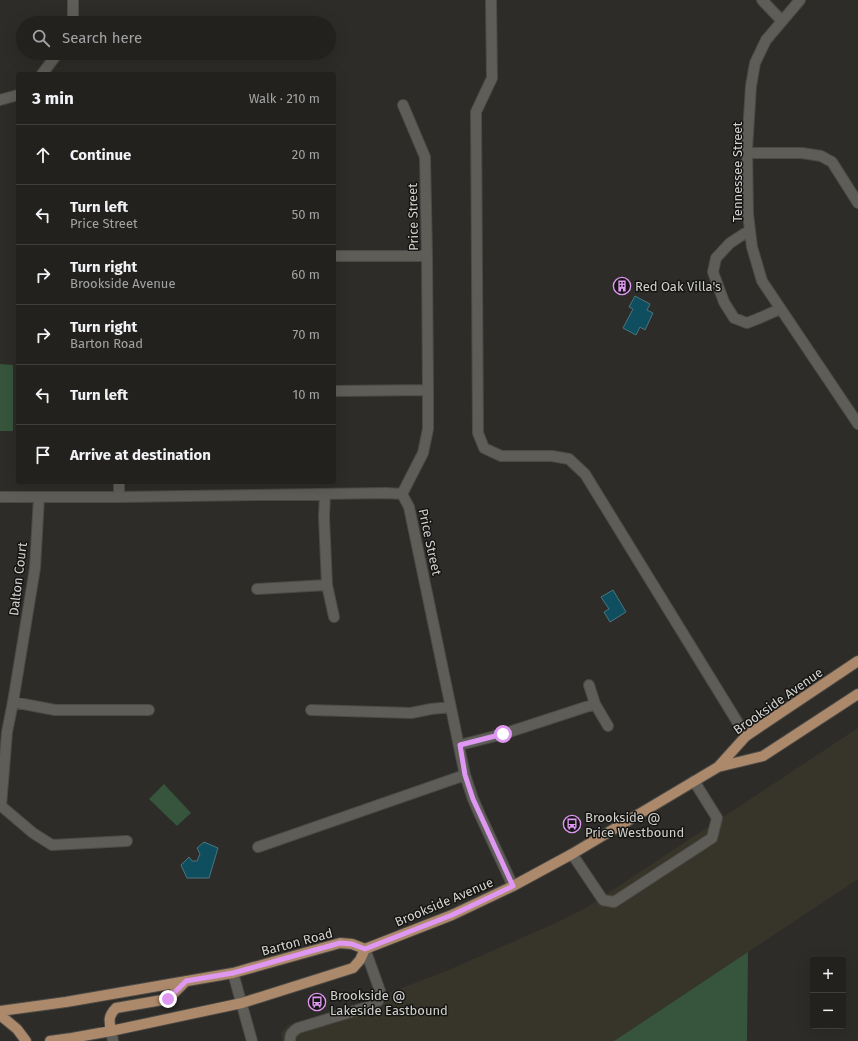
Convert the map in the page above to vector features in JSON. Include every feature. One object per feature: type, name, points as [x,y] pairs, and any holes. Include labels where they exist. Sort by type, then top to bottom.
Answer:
[{"type":"main road","name":"Brookside Avenue","points":[[718,767],[746,736],[858,661]]},
{"type":"main road","name":"Brookside Avenue","points":[[365,949],[452,915],[513,886],[572,854],[718,767],[762,756],[858,694]]},
{"type":"main road","name":"Barton Road","points":[[0,1011],[66,1002],[233,973],[340,943],[352,944],[365,949]]},
{"type":"main road","points":[[50,1041],[72,1038],[112,1036],[242,1003],[353,968],[360,960],[365,949]]},
{"type":"main road","points":[[112,1036],[109,1019],[116,1008],[168,999],[186,981]]},
{"type":"main road","points":[[0,1015],[17,1029],[26,1041]]},
{"type":"street","points":[[73,0],[73,16]]},
{"type":"street","points":[[491,0],[492,78],[476,112],[478,433],[484,448],[501,456],[552,456],[569,459],[585,474],[746,736]]},
{"type":"street","points":[[762,0],[782,21]]},
{"type":"street","name":"Tennessee Street","points":[[800,0],[766,40],[755,63],[751,86],[747,153],[748,206],[752,248],[762,281],[858,424]]},
{"type":"street","points":[[44,72],[53,60]]},
{"type":"street","points":[[0,100],[16,96]]},
{"type":"street","name":"Price Street","points":[[403,105],[425,157],[428,429],[423,453],[402,494],[410,507],[465,775],[473,799],[513,886]]},
{"type":"street","points":[[747,153],[802,153],[821,156],[832,162],[858,203]]},
{"type":"street","points":[[750,230],[730,243],[716,258],[713,272],[724,302],[734,318],[747,323],[780,309]]},
{"type":"street","points":[[336,256],[427,256]]},
{"type":"street","points":[[336,391],[428,390]]},
{"type":"street","points":[[119,484],[119,497]]},
{"type":"street","points":[[325,494],[324,518],[327,585],[334,617]]},
{"type":"street","points":[[0,497],[402,494]]},
{"type":"street","name":"Dalton Court","points":[[0,806],[7,732],[35,568],[39,497]]},
{"type":"street","points":[[257,589],[327,585]]},
{"type":"street","points":[[589,685],[595,704],[608,726]]},
{"type":"street","points":[[13,702],[55,710],[149,710]]},
{"type":"street","points":[[460,745],[503,734],[595,704]]},
{"type":"street","points":[[311,710],[411,713],[451,707]]},
{"type":"street","points":[[258,847],[465,775]]},
{"type":"street","points":[[572,854],[603,900],[614,902],[712,838],[717,818],[694,781]]},
{"type":"street","points":[[0,806],[33,833],[52,844],[127,841]]},
{"type":"street","points":[[290,1041],[292,1032],[298,1028],[374,1004],[378,1001],[380,991],[365,949]]},
{"type":"street","points":[[233,973],[252,1041]]},
{"type":"shaded area","points":[[858,728],[858,879],[614,1041],[282,1041],[281,1033],[288,1025],[373,999],[451,969],[584,909]]},
{"type":"green space","points":[[0,364],[13,365],[13,431],[0,431]]},
{"type":"green space","points":[[164,784],[191,813],[177,826],[149,799]]},
{"type":"green space","points":[[748,952],[747,1041],[614,1041]]},
{"type":"water","points":[[635,296],[650,304],[647,310],[653,313],[645,330],[640,327],[636,335],[623,328],[633,309],[629,307]]},
{"type":"water","points":[[613,590],[626,612],[610,622],[604,612],[609,609],[601,597]]},
{"type":"water","points":[[204,842],[218,848],[209,878],[187,878],[181,865],[189,857],[192,861],[197,861],[200,854],[197,848]]},
{"type":"place","name":"Red Oak Villa's","points":[[622,286]]},
{"type":"place","name":"Brookside @ Price Westbound","points":[[572,824]]},
{"type":"place","name":"Brookside @ Lakeside Eastbound","points":[[317,1002]]},
{"type":"route","points":[[168,999],[186,981],[233,973],[340,943],[352,944],[365,949],[452,915],[513,886],[473,799],[465,775],[460,745],[503,734]]}]
